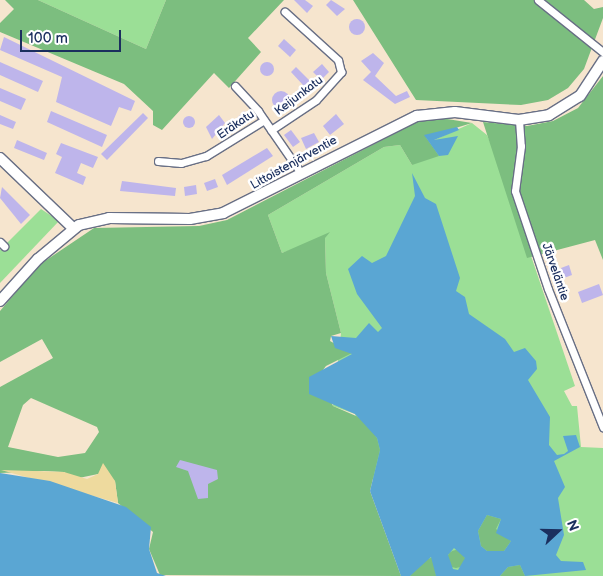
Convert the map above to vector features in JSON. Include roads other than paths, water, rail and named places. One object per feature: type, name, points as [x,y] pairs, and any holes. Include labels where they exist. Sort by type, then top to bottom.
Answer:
[{"type":"street","points":[[538,0],[603,52]]},
{"type":"street","name":"Keijunkatu","points":[[271,130],[316,100],[341,72],[338,60],[285,12]]},
{"type":"street","name":"Littoistenjärventie","points":[[0,301],[73,228],[109,218],[211,216],[252,201],[301,173],[417,116],[455,112],[518,120],[541,118],[566,107],[587,89],[603,61]]},
{"type":"street","points":[[235,86],[264,120]]},
{"type":"street","name":"Eräkatu","points":[[158,161],[181,163],[214,152],[264,120],[301,173]]},
{"type":"street","name":"Järveläntie","points":[[518,120],[522,146],[515,191],[548,289],[603,427]]},
{"type":"street","points":[[2,163],[73,228]]},
{"type":"water","points":[[457,127],[459,130],[434,140],[458,136],[448,155],[439,156],[424,135]]},
{"type":"water","points":[[412,173],[425,198],[436,204],[460,278],[456,291],[465,297],[469,314],[505,339],[514,352],[525,348],[536,361],[537,369],[528,380],[550,417],[549,445],[557,455],[564,454],[568,451],[563,436],[576,435],[580,447],[554,461],[565,487],[558,498],[564,535],[556,555],[561,561],[583,562],[586,570],[525,576],[520,565],[508,567],[500,576],[436,576],[431,557],[410,576],[401,576],[370,491],[380,450],[377,438],[355,414],[309,394],[309,377],[352,354],[335,348],[331,336],[356,338],[369,323],[378,332],[382,328],[357,294],[348,269],[362,256],[372,263],[386,256],[415,196]],"holes":[[[487,515],[501,519],[496,533],[511,541],[504,551],[487,551],[481,546],[478,531]],[[454,548],[465,558],[458,570],[453,569],[448,555]]]},
{"type":"water","points":[[0,473],[50,481],[126,507],[151,527],[149,549],[157,573],[166,576],[0,576]]}]
